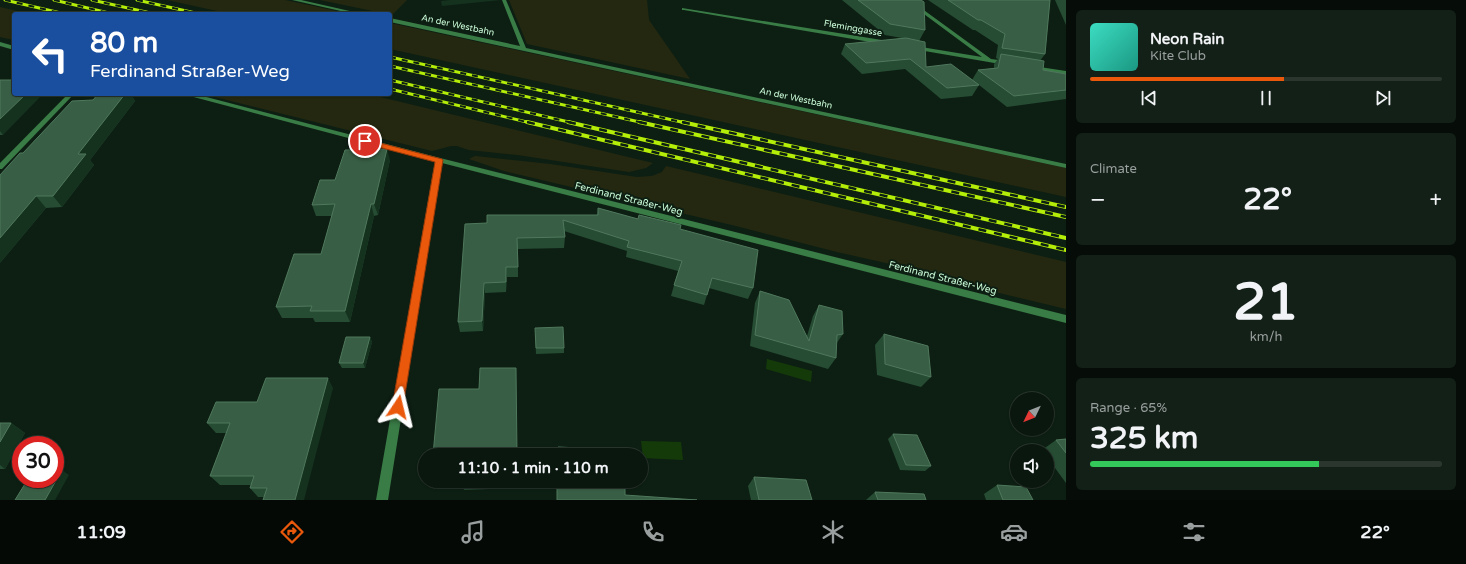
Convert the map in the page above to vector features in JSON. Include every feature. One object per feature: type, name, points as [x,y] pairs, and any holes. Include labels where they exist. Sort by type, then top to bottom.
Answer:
[{"type":"street","points":[[294,0],[351,12]]},
{"type":"street","points":[[504,0],[523,48]]},
{"type":"street","points":[[907,0],[990,60]]},
{"type":"street","name":"Fleminggasse","points":[[684,9],[896,44]]},
{"type":"street","name":"An der Westbahn","points":[[392,20],[1066,166]]},
{"type":"street","points":[[0,44],[12,47]]},
{"type":"street","points":[[912,47],[1013,64]]},
{"type":"street","points":[[1028,67],[1066,73]]},
{"type":"street","points":[[0,167],[69,96]]},
{"type":"street","name":"Ferdinand Straßer-Weg","points":[[196,96],[439,160],[1066,318]]},
{"type":"street","points":[[382,500],[439,160]]},
{"type":"shaded area","points":[[167,0],[285,0],[342,12],[222,12]]},
{"type":"shaded area","points":[[320,0],[407,0],[392,15],[392,12],[378,12]]},
{"type":"shaded area","points":[[509,0],[647,0],[649,20],[690,79],[527,44]]},
{"type":"shaded area","points":[[0,7],[21,12],[12,12],[12,40],[0,37]]},
{"type":"shaded area","points":[[392,23],[1066,168],[1066,197],[392,49]]},
{"type":"shaded area","points":[[211,96],[376,96],[653,163],[646,168],[629,172],[518,155],[469,150],[457,146],[432,151]]},
{"type":"shaded area","points":[[475,156],[550,164],[637,177],[652,176],[662,172],[666,166],[1066,262],[1066,309],[958,283],[917,270],[504,171],[469,159]]},
{"type":"shaded area","points":[[767,359],[812,371],[811,382],[766,369]]},
{"type":"shaded area","points":[[641,441],[681,442],[683,460],[648,458],[648,448],[642,448]]},
{"type":"building","points":[[858,0],[921,0],[924,2],[925,30],[890,24]]},
{"type":"building","points":[[948,0],[1050,0],[1045,54],[1002,48],[1005,34],[981,20],[978,20]]},
{"type":"building","points":[[906,38],[925,42],[926,67],[951,64],[979,85],[947,88],[910,59],[866,63],[845,44]]},
{"type":"building","points":[[1001,54],[1044,61],[1043,70],[1066,74],[1066,90],[1014,96],[978,70],[998,68]]},
{"type":"building","points":[[0,80],[12,80],[12,96],[24,96],[0,119]]},
{"type":"building","points":[[96,96],[123,96],[78,154],[86,154],[53,196],[36,196],[0,238],[0,175],[72,101],[93,100]]},
{"type":"building","points":[[387,149],[374,204],[371,204],[345,311],[310,311],[312,306],[276,307],[294,254],[321,254],[335,204],[312,205],[320,180],[335,180],[345,150]]},
{"type":"building","points":[[598,208],[638,219],[639,215],[681,225],[680,229],[758,250],[753,288],[712,278],[707,295],[674,285],[682,261],[627,247],[629,241],[563,220],[565,237],[517,238],[518,267],[506,267],[506,282],[484,283],[482,321],[458,322],[465,224],[487,223],[487,215],[598,215]]},
{"type":"building","points":[[760,291],[789,300],[809,341],[819,305],[842,311],[843,334],[837,335],[836,358],[755,335]]},
{"type":"building","points":[[563,327],[564,348],[536,348],[535,328]]},
{"type":"building","points":[[884,334],[928,346],[931,377],[885,364]]},
{"type":"building","points":[[346,337],[370,337],[363,363],[339,363]]},
{"type":"building","points":[[480,368],[516,368],[517,448],[434,448],[439,389],[479,389]]},
{"type":"building","points":[[266,378],[328,378],[295,500],[263,500],[267,488],[250,488],[254,476],[210,476],[230,423],[207,423],[216,402],[257,402]]},
{"type":"building","points":[[0,423],[11,423],[0,442]]},
{"type":"building","points":[[893,434],[917,435],[931,466],[906,465]]},
{"type":"building","points":[[1066,439],[1066,453],[1056,440]]},
{"type":"building","points":[[558,447],[580,448],[558,448]]},
{"type":"building","points":[[754,477],[806,480],[812,500],[759,500]]},
{"type":"building","points":[[997,485],[1010,486],[1010,488],[1027,488],[1033,500],[1003,500]]},
{"type":"building","points":[[22,488],[52,488],[45,500],[15,500]]},
{"type":"building","points":[[557,488],[625,488],[625,495],[697,500],[557,500]]},
{"type":"building","points":[[875,492],[924,494],[926,500],[878,500]]},
{"type":"railway","points":[[5,0],[56,12]]},
{"type":"railway","points":[[54,0],[105,12]]},
{"type":"railway","points":[[92,0],[146,12]]},
{"type":"railway","points":[[137,0],[191,12]]},
{"type":"railway","points":[[392,57],[686,123]]},
{"type":"railway","points":[[392,66],[644,123]]},
{"type":"railway","points":[[392,80],[573,123]]},
{"type":"railway","points":[[392,89],[531,123]]},
{"type":"railway","points":[[527,122],[1066,250]]},
{"type":"railway","points":[[568,122],[1066,238]]},
{"type":"railway","points":[[639,122],[1066,217]]},
{"type":"railway","points":[[682,122],[1066,207]]},
{"type":"route","points":[[365,141],[439,160],[398,407]]}]
